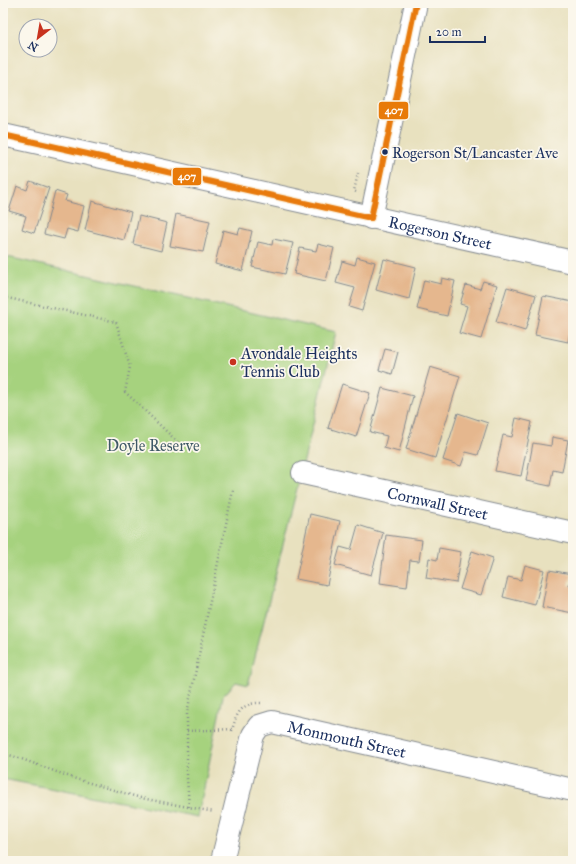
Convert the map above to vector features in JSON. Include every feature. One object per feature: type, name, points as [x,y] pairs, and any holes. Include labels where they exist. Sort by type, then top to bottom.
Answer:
[{"type":"street","points":[[371,218],[416,3]]},
{"type":"street","name":"Rogerson Street","points":[[3,135],[573,262]]},
{"type":"street","name":"Cornwall Street","points":[[303,473],[573,533]]},
{"type":"street","name":"Monmouth Street","points":[[222,861],[253,734],[259,726],[272,722],[573,790]]},
{"type":"path","points":[[3,296],[116,322],[130,367],[125,392],[182,447]]},
{"type":"path","points":[[190,807],[187,778],[187,713],[233,490]]},
{"type":"path","points":[[187,731],[232,728]]},
{"type":"path","points":[[3,753],[73,778],[126,794],[217,812]]},
{"type":"green space","name":"Doyle Reserve","points":[[3,256],[336,332],[248,685],[236,682],[223,696],[198,817],[3,779]]},
{"type":"building","points":[[3,179],[6,180],[4,192],[3,192]]},
{"type":"building","points":[[30,181],[49,188],[34,233],[22,229],[26,216],[9,211],[17,186],[27,190]]},
{"type":"building","points":[[55,191],[67,195],[65,201],[84,206],[78,232],[67,229],[64,239],[44,234]]},
{"type":"building","points":[[92,201],[131,212],[124,240],[85,230]]},
{"type":"building","points":[[176,214],[210,221],[203,252],[170,246]]},
{"type":"building","points":[[139,216],[167,223],[161,251],[133,244]]},
{"type":"building","points":[[240,228],[252,231],[243,271],[215,264],[223,230],[238,234]]},
{"type":"building","points":[[273,239],[293,243],[285,274],[252,267],[258,242],[272,245]]},
{"type":"building","points":[[318,244],[334,248],[326,281],[294,274],[300,248],[316,251]]},
{"type":"building","points":[[357,257],[375,262],[362,311],[349,307],[355,288],[336,283],[342,261],[355,265]]},
{"type":"building","points":[[384,259],[416,267],[409,299],[376,290]]},
{"type":"building","points":[[442,278],[455,281],[447,316],[417,309],[424,280],[441,284]]},
{"type":"building","points":[[483,281],[497,285],[481,339],[459,333],[467,306],[460,304],[466,285],[480,289]]},
{"type":"building","points":[[507,287],[536,295],[525,331],[496,322]]},
{"type":"building","points":[[543,296],[573,302],[573,315],[568,342],[535,335]]},
{"type":"building","points":[[385,349],[398,352],[392,374],[379,370]]},
{"type":"building","points":[[430,367],[460,376],[435,458],[406,449]]},
{"type":"building","points":[[342,384],[370,393],[356,437],[328,428]]},
{"type":"building","points":[[382,388],[413,396],[399,452],[384,448],[387,436],[370,432]]},
{"type":"building","points":[[458,413],[488,423],[478,455],[466,452],[461,466],[443,460]]},
{"type":"building","points":[[516,418],[532,422],[521,476],[495,471],[503,435],[512,437]]},
{"type":"building","points":[[552,437],[568,440],[562,472],[553,470],[550,486],[526,481],[533,443],[551,446]]},
{"type":"building","points":[[310,514],[340,521],[327,585],[296,579]]},
{"type":"building","points":[[358,525],[383,533],[371,575],[335,565],[340,547],[351,550]]},
{"type":"building","points":[[386,535],[422,540],[419,561],[410,560],[407,587],[380,583]]},
{"type":"building","points":[[439,548],[461,552],[456,583],[426,578],[429,558],[437,560]]},
{"type":"building","points":[[472,551],[493,558],[481,595],[460,589]]},
{"type":"building","points":[[525,565],[544,570],[535,605],[503,597],[508,577],[521,580]]},
{"type":"building","points":[[549,570],[572,574],[569,585],[573,586],[573,613],[542,607]]},
{"type":"transit line","name":"407","points":[[371,218],[416,3]]},
{"type":"transit line","name":"407","points":[[3,135],[371,218]]},
{"type":"place","name":"Rogerson St/Lancaster Ave","points":[[385,152]]},
{"type":"place","name":"Avondale Heights Tennis Club","points":[[233,362]]}]
